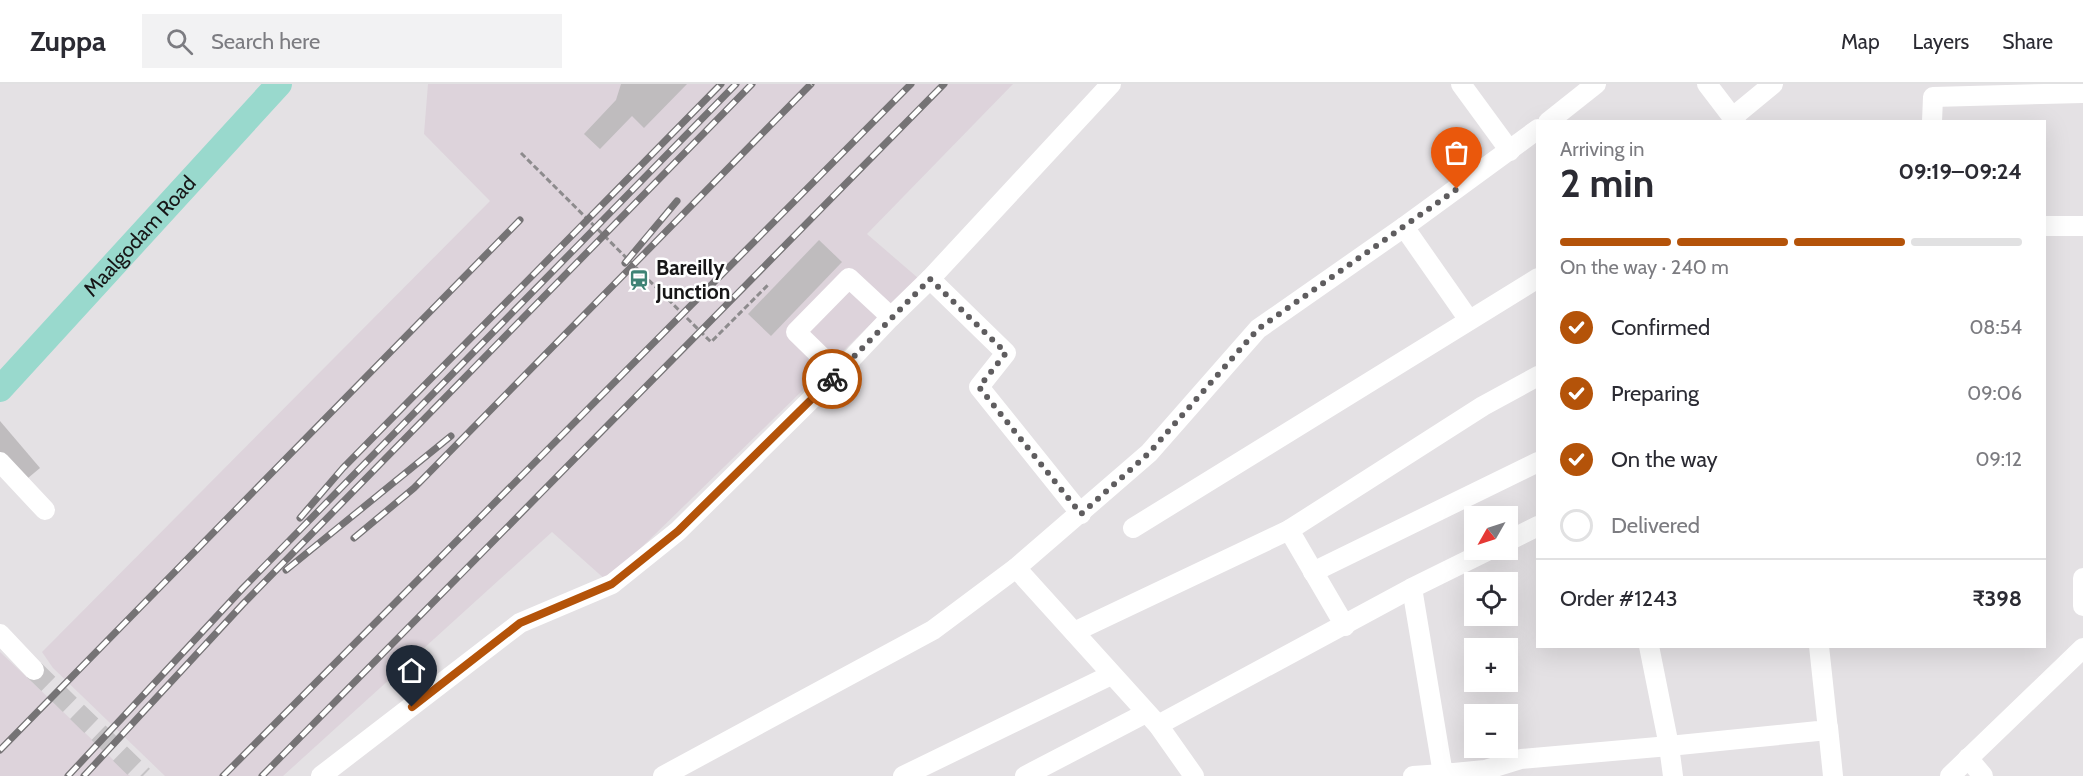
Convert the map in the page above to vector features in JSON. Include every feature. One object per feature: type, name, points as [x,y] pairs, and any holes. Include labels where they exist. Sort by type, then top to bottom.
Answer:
[{"type":"main road","name":"Maalgodam Road","points":[[0,389],[279,84]]},
{"type":"street","points":[[321,776],[520,623],[612,584],[678,531],[930,279],[1111,84]]},
{"type":"street","points":[[1461,84],[1510,151]]},
{"type":"street","points":[[1707,84],[1734,119],[1773,84]]},
{"type":"street","points":[[1550,120],[1585,87]]},
{"type":"street","points":[[1932,120],[1933,98],[2083,93]]},
{"type":"street","points":[[663,776],[933,630],[1016,568],[1081,514],[1154,448],[1258,329],[1536,131]]},
{"type":"street","points":[[2046,226],[2083,226]]},
{"type":"street","points":[[1404,227],[1469,320]]},
{"type":"street","points":[[838,373],[796,332],[849,278],[891,317]]},
{"type":"street","points":[[930,279],[1006,353],[979,387],[1081,514]]},
{"type":"street","points":[[1133,528],[1536,279]]},
{"type":"street","points":[[1074,632],[1289,530],[1483,406],[1536,377]]},
{"type":"street","points":[[0,462],[45,510]]},
{"type":"street","points":[[1313,572],[1536,463]]},
{"type":"street","points":[[1518,536],[1536,527]]},
{"type":"street","points":[[1289,530],[1345,626]]},
{"type":"street","points":[[1025,776],[1152,719],[1345,626],[1412,588],[1469,560]]},
{"type":"street","points":[[1016,568],[1152,719],[1194,776]]},
{"type":"street","points":[[2083,578],[2083,606]]},
{"type":"street","points":[[1412,588],[1443,774]]},
{"type":"street","points":[[0,634],[34,670]]},
{"type":"street","points":[[1649,648],[1673,776]]},
{"type":"street","points":[[1819,648],[1833,776]]},
{"type":"street","points":[[1950,776],[2083,648]]},
{"type":"street","points":[[903,776],[1111,675]]},
{"type":"street","points":[[1413,776],[1485,770],[1521,759],[1828,730],[1828,727]]},
{"type":"street","points":[[1968,758],[1983,776]]},
{"type":"path","points":[[521,153],[711,342],[769,284]]},
{"type":"shaded area","points":[[428,84],[1013,84],[867,234],[918,278],[607,581],[552,532],[283,776],[165,776],[53,668],[42,652],[490,201],[424,134]]},
{"type":"shaded area","points":[[0,652],[34,684],[130,776],[0,776]]},
{"type":"building","points":[[621,84],[687,84],[644,128],[632,116],[600,149],[584,134],[616,100]]},
{"type":"building","points":[[819,240],[842,262],[771,336],[748,314]]},
{"type":"building","points":[[0,421],[40,468],[22,483],[0,456]]},
{"type":"tunnel","points":[[34,670],[143,776]]},
{"type":"railway","points":[[300,518],[343,468],[721,84]]},
{"type":"railway","points":[[68,776],[243,588],[736,84]]},
{"type":"railway","points":[[84,776],[243,604],[752,84]]},
{"type":"railway","points":[[354,538],[414,488],[811,84]]},
{"type":"railway","points":[[223,776],[911,84]]},
{"type":"railway","points":[[262,776],[944,84]]},
{"type":"railway","points":[[625,263],[677,201]]},
{"type":"railway","points":[[0,750],[520,220]]},
{"type":"railway","points":[[286,570],[451,436]]},
{"type":"way so far","points":[[832,379],[930,279],[1006,353],[979,387],[1081,514],[1149,453],[1258,329],[1457,189]]},
{"type":"place","name":"Bareilly Junction","points":[[639,280]]},
{"type":"route","points":[[412,707],[520,623],[612,584],[678,531],[832,379]]}]
